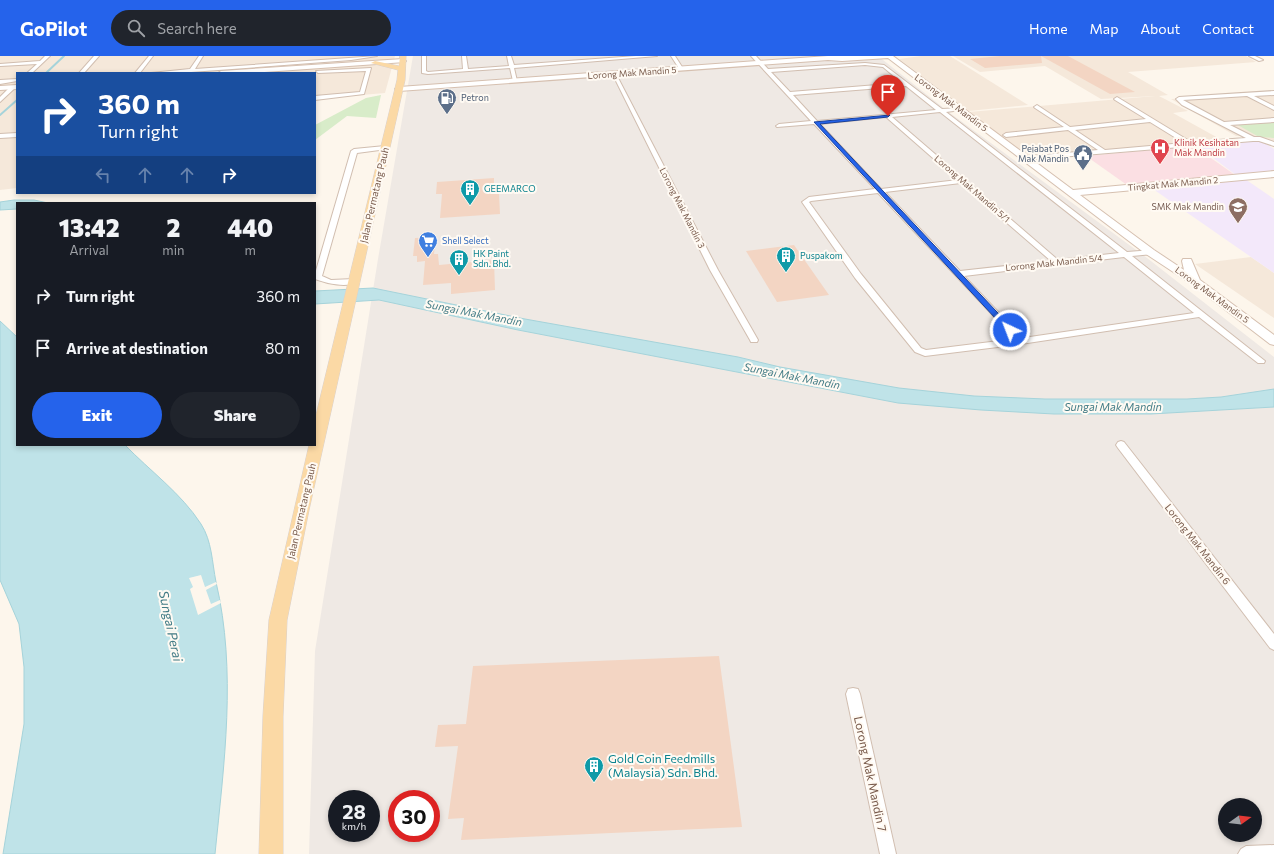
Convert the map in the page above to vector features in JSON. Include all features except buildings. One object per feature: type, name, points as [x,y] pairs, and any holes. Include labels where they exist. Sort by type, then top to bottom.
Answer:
[{"type":"main road","points":[[374,59],[394,56]]},
{"type":"main road","name":"Jalan Permatang Pauh","points":[[316,445],[399,89],[403,70],[403,58]]},
{"type":"main road","points":[[374,59],[403,70]]},
{"type":"main road","name":"Jalan Permatang Pauh","points":[[270,854],[273,716],[278,620],[288,566],[316,446]]},
{"type":"street","points":[[30,72],[48,56]]},
{"type":"street","points":[[82,72],[97,56]]},
{"type":"street","points":[[138,72],[151,56]]},
{"type":"street","points":[[192,70],[201,56]]},
{"type":"street","points":[[424,56],[424,72],[566,63],[619,57],[655,56]]},
{"type":"street","points":[[464,56],[466,70]]},
{"type":"street","points":[[509,56],[515,81]]},
{"type":"street","points":[[564,56],[566,63]]},
{"type":"street","points":[[673,56],[682,69]]},
{"type":"street","points":[[753,56],[1021,341]]},
{"type":"street","points":[[828,58],[838,56]]},
{"type":"street","name":"Lorong Mak Mandin 5","points":[[399,89],[828,58],[874,60],[889,56],[1150,252],[1197,283],[1274,341]]},
{"type":"street","points":[[900,65],[897,60],[901,56]]},
{"type":"street","points":[[1251,56],[1261,60]]},
{"type":"street","points":[[257,66],[261,58]]},
{"type":"street","points":[[232,72],[374,59],[403,58]]},
{"type":"street","points":[[767,71],[886,58],[900,65]]},
{"type":"street","points":[[874,60],[942,110],[1261,361]]},
{"type":"street","points":[[0,65],[41,62]]},
{"type":"street","points":[[166,72],[257,66],[321,64],[369,69],[362,93],[316,98]]},
{"type":"street","points":[[316,76],[321,64]]},
{"type":"street","name":"Lorong Mak Mandin 3","points":[[614,74],[714,270],[754,340]]},
{"type":"street","points":[[0,82],[16,85]]},
{"type":"street","points":[[789,94],[907,84]]},
{"type":"street","points":[[0,88],[16,85]]},
{"type":"street","points":[[0,100],[16,85]]},
{"type":"street","points":[[1252,139],[1184,104],[1179,99],[1274,92]]},
{"type":"street","points":[[1247,94],[1274,108]]},
{"type":"street","points":[[1117,99],[1190,144]]},
{"type":"street","points":[[1037,107],[1103,151]]},
{"type":"street","points":[[779,126],[959,109]]},
{"type":"street","name":"Lorong Mak Mandin 5/1","points":[[888,116],[1056,262]]},
{"type":"street","points":[[1006,135],[1068,127],[1152,120]]},
{"type":"street","points":[[1223,124],[1274,120]]},
{"type":"street","points":[[0,136],[16,135]]},
{"type":"street","points":[[1024,158],[1252,139],[1273,142]]},
{"type":"street","points":[[353,285],[330,282],[318,277],[354,151],[385,148]]},
{"type":"street","name":"Tingkat Mak Mandin 2","points":[[1072,193],[1274,174]]},
{"type":"street","points":[[963,182],[880,190],[809,199],[805,202],[858,276],[918,350],[925,353],[1021,341],[1202,314]]},
{"type":"street","name":"Lorong Mak Mandin 5/4","points":[[957,274],[1150,252]]},
{"type":"street","points":[[1187,261],[1190,276],[1197,283]]},
{"type":"street","name":"Lorong Mak Mandin 6","points":[[1121,445],[1274,644]]},
{"type":"street","name":"Lorong Mak Mandin 7","points":[[852,694],[888,854]]},
{"type":"street","points":[[1246,854],[1274,853]]},
{"type":"shaded area","points":[[0,56],[395,56],[385,93],[316,99],[316,72],[16,72],[16,188],[0,190]]},
{"type":"shaded area","points":[[413,56],[878,56],[950,113],[1147,258],[1274,357],[1274,854],[309,854],[315,651],[378,259]]},
{"type":"shaded area","points":[[921,56],[950,56],[1028,105],[969,111],[899,59]]},
{"type":"shaded area","points":[[953,56],[1246,56],[1256,62],[1128,72],[1168,95],[1159,96],[1188,111],[1173,113],[1220,139],[1029,157],[969,112],[1155,96],[1101,99],[1045,66],[980,72]]},
{"type":"shaded area","points":[[1274,94],[1274,146],[1259,137],[1236,136],[1171,99]]},
{"type":"shaded area","points":[[1261,141],[1274,149],[1274,171],[1236,175],[1197,146]]},
{"type":"shaded area","name":"Klinik Kesihatan Mak Mandin","points":[[1194,146],[1235,175],[1127,185],[1086,156]]},
{"type":"shaded area","name":"SMK Mak Mandin","points":[[1245,179],[1274,199],[1274,273],[1153,189]]},
{"type":"shaded area","points":[[1251,257],[1274,273],[1274,318],[1195,264]]},
{"type":"green space","points":[[381,95],[376,118],[347,116],[316,139],[316,124],[366,98]]},
{"type":"green space","points":[[1274,122],[1274,138],[1259,137],[1236,124]]},
{"type":"water","points":[[34,200],[43,202],[16,202],[16,209],[0,210],[0,202]]},
{"type":"water","name":"Sungai Mak Mandin","points":[[373,288],[525,319],[738,357],[780,367],[899,388],[974,396],[1045,399],[1187,399],[1221,397],[1274,389],[1274,407],[1151,414],[1054,414],[898,403],[518,330],[379,300],[316,304],[316,291]]},
{"type":"water","name":"Sungai Perai","points":[[0,321],[16,336],[16,446],[126,446],[184,502],[205,531],[215,574],[226,649],[227,718],[215,854],[3,854],[24,724],[24,667],[19,624],[0,580]]},
{"type":"pier","points":[[201,575],[205,587],[216,582],[217,584],[206,590],[211,604],[220,600],[221,603],[198,615],[190,589],[193,587],[189,578]]},
{"type":"waterway","points":[[47,72],[64,56]]},
{"type":"waterway","points":[[0,115],[16,101]]},
{"type":"place","name":"Petron","points":[[447,115]]},
{"type":"place","name":"Klinik Kesihatan Mak Mandin","points":[[1160,165]]},
{"type":"place","name":"Pejabat Pos Mak Mandin","points":[[1083,171]]},
{"type":"place","name":"GEEMARCO","points":[[470,206]]},
{"type":"place","name":"SMK Mak Mandin","points":[[1238,224]]},
{"type":"place","name":"Shell Select","points":[[428,258]]},
{"type":"place","name":"Puspakom","points":[[786,273]]},
{"type":"place","name":"HK Paint Sdn. Bhd.","points":[[459,276]]},
{"type":"place","name":"Gold Coin Feedmills (Malaysia) Sdn. Bhd.","points":[[594,783]]},
{"type":"route","points":[[888,116],[816,122],[1010,330]]}]
